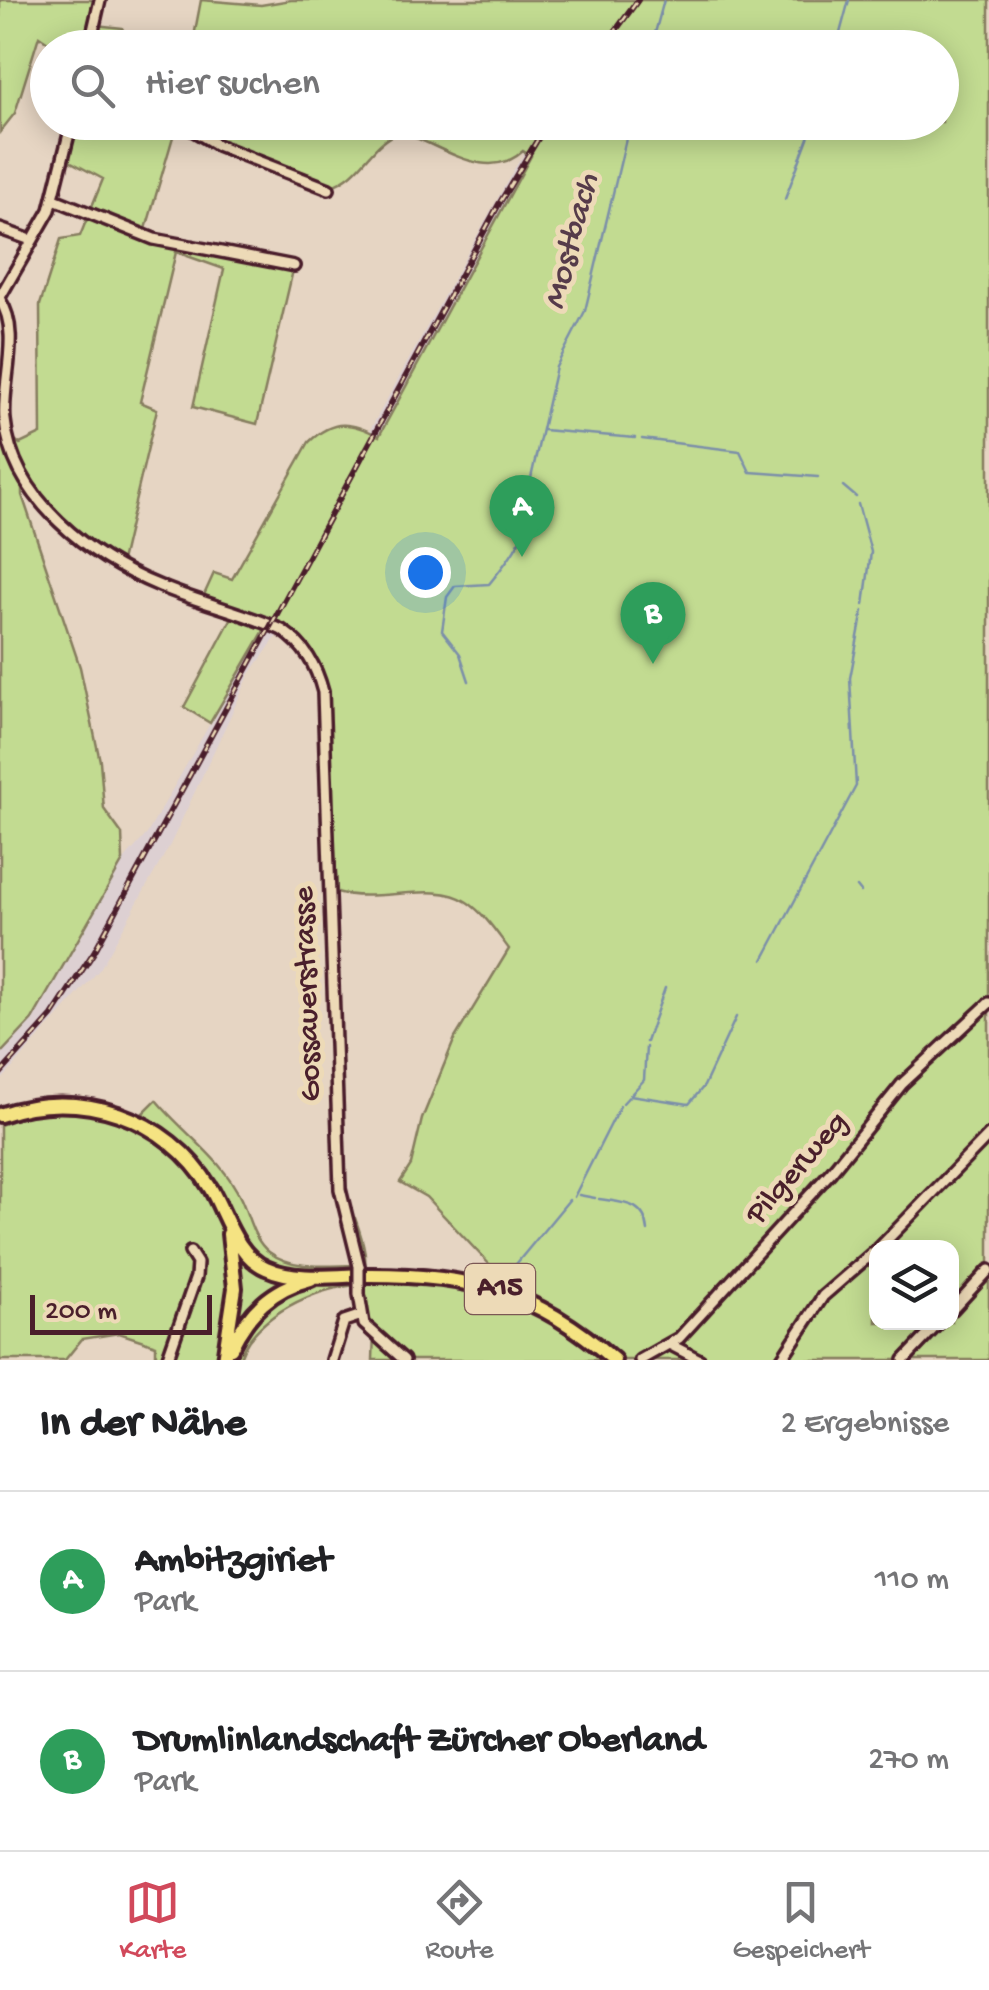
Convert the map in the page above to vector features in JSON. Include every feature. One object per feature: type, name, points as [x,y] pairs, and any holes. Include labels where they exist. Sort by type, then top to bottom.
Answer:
[{"type":"highway","name":"A15","points":[[0,1115],[66,1104],[125,1116],[178,1148],[216,1199],[242,1247],[266,1269],[333,1276],[437,1276],[496,1288],[554,1314],[614,1360]]},
{"type":"highway","name":"A15","points":[[216,1199],[234,1265],[233,1312],[225,1360]]},
{"type":"highway","name":"A15","points":[[225,1360],[249,1316],[288,1286],[333,1276]]},
{"type":"street","points":[[93,30],[100,0]]},
{"type":"street","points":[[0,299],[54,199],[68,140]]},
{"type":"street","points":[[209,140],[329,189]]},
{"type":"street","points":[[54,199],[154,239],[294,266]]},
{"type":"street","points":[[0,229],[31,240]]},
{"type":"street","name":"Gossauerstrasse","points":[[0,299],[9,325],[5,420],[17,467],[38,500],[80,538],[140,577],[272,625],[296,640],[310,656],[324,692],[340,1189],[359,1266],[360,1316]]},
{"type":"street","name":"Pilgerweg","points":[[640,1360],[671,1345],[831,1172],[902,1084],[989,1003]]},
{"type":"street","points":[[886,1240],[989,1135]]},
{"type":"street","points":[[167,1360],[196,1278],[196,1263],[190,1252]]},
{"type":"street","points":[[781,1360],[824,1296],[869,1256]]},
{"type":"street","points":[[959,1302],[989,1270]]},
{"type":"street","points":[[332,1360],[344,1321],[360,1316],[404,1360]]},
{"type":"street","points":[[904,1360],[932,1330]]},
{"type":"street","points":[[671,1345],[700,1360]]},
{"type":"shaded area","points":[[534,140],[549,140],[278,627],[277,636],[250,674],[170,845],[100,969],[0,1082],[0,1054],[32,1020],[123,861],[147,834],[264,629],[265,620]]},
{"type":"green space","points":[[0,0],[100,0],[95,25],[123,30],[30,30],[30,65],[15,113],[0,132]]},
{"type":"green space","points":[[201,0],[261,5],[291,0],[989,0],[989,1360],[373,1360],[374,1333],[364,1324],[360,1285],[325,1291],[289,1306],[258,1330],[239,1360],[156,1360],[156,1345],[119,1333],[82,1339],[65,1360],[0,1360],[0,1125],[42,1114],[62,1112],[101,1117],[161,1139],[143,1113],[156,1100],[224,1171],[264,1247],[289,1262],[358,1265],[346,1215],[355,1218],[363,1243],[362,1284],[419,1275],[519,1296],[528,1282],[491,1266],[426,1197],[400,1182],[411,1165],[422,1119],[455,1038],[509,949],[479,912],[454,896],[337,892],[326,681],[290,629],[266,619],[265,629],[210,723],[184,707],[237,608],[204,595],[214,573],[232,579],[309,442],[318,434],[343,425],[379,436],[531,156],[523,151],[494,164],[478,163],[422,140],[959,140],[959,30],[195,30]]},
{"type":"green space","points":[[68,140],[172,140],[144,236],[294,266],[257,424],[193,407],[224,269],[176,252],[140,402],[157,409],[120,566],[69,529],[22,481],[22,495],[80,667],[100,761],[104,809],[122,834],[123,861],[32,1020],[0,1054],[0,428],[20,444],[41,434],[40,305],[61,239],[80,236],[103,179],[64,158]]},
{"type":"green space","points":[[213,140],[385,140],[350,175],[329,187]]},
{"type":"waterway","name":"Mostbach","points":[[656,30],[664,0]]},
{"type":"waterway","points":[[841,30],[849,0]]},
{"type":"waterway","name":"Mostbach","points":[[527,496],[556,367],[585,311],[626,140]]},
{"type":"waterway","points":[[785,199],[807,140]]},
{"type":"waterway","name":"Mostbach","points":[[543,430],[635,438]]},
{"type":"waterway","name":"Mostbach","points":[[642,439],[740,451],[750,472],[818,477]]},
{"type":"waterway","points":[[843,486],[856,497]]},
{"type":"waterway","name":"Mostbach","points":[[469,681],[460,654],[442,631],[447,597],[455,586],[489,584],[523,534],[526,501]]},
{"type":"waterway","points":[[858,504],[871,552],[864,605]]},
{"type":"waterway","points":[[763,960],[856,786],[850,678],[863,611]]},
{"type":"waterway","points":[[857,887],[861,892]]},
{"type":"waterway","points":[[646,1042],[665,988]]},
{"type":"waterway","points":[[630,1095],[689,1104],[704,1086],[736,1017]]},
{"type":"waterway","points":[[623,1103],[644,1080],[646,1047]]},
{"type":"waterway","points":[[574,1197],[620,1106]]},
{"type":"waterway","points":[[579,1195],[595,1198]]},
{"type":"waterway","points":[[599,1199],[638,1209],[648,1231]]},
{"type":"waterway","points":[[512,1269],[569,1200]]},
{"type":"railway","points":[[616,30],[638,0]]},
{"type":"railway","points":[[0,1074],[52,1016],[94,952],[537,140]]},
{"type":"place","name":"Ambitzgiriet","points":[[522,557]]},
{"type":"place","name":"Drumlinlandschaft Zürcher Oberland","points":[[653,664]]}]
